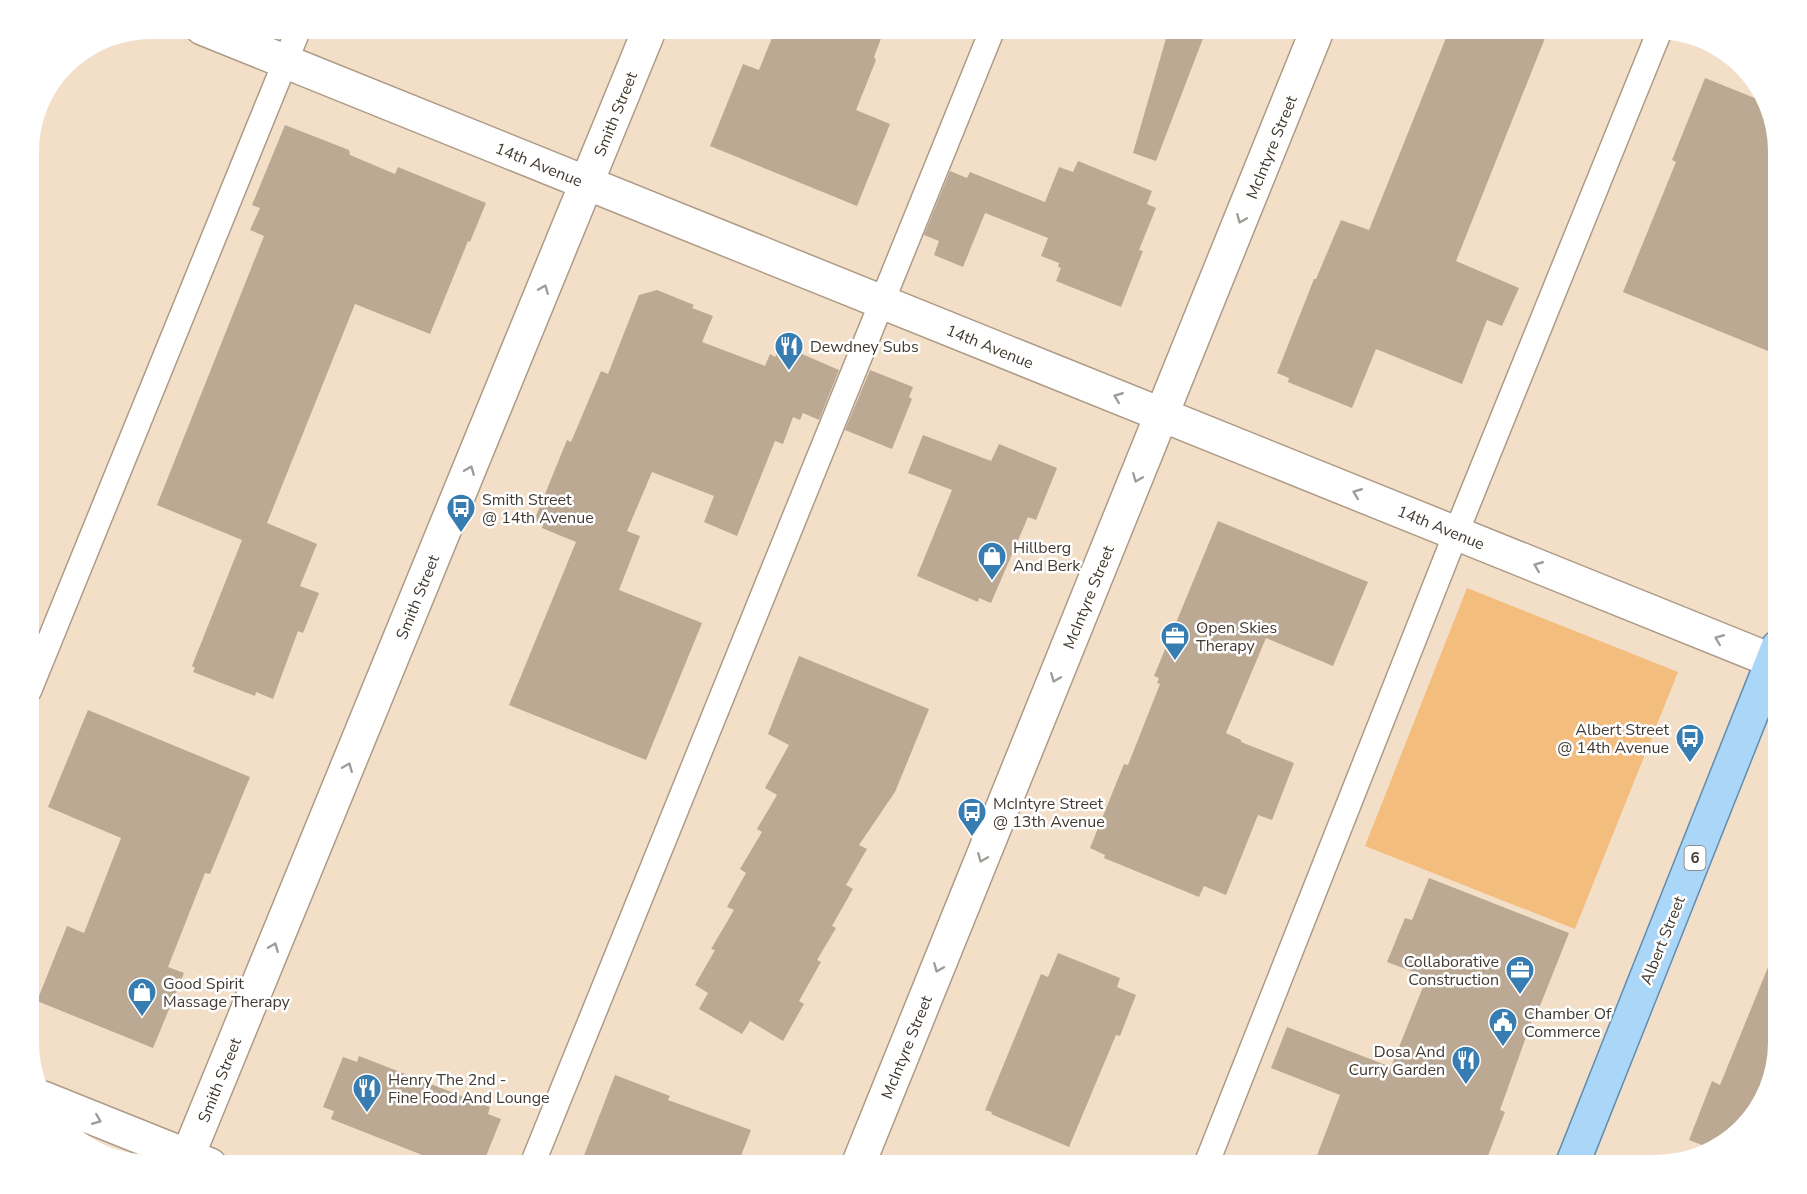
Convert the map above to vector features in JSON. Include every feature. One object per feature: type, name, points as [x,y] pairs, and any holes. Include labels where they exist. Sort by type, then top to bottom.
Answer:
[{"type":"main road","name":"Albert Street","points":[[1576,1155],[1768,679]]},
{"type":"street","name":"14th Avenue","points":[[229,39],[1456,533],[1768,654]]},
{"type":"street","name":"Smith Street","points":[[197,1155],[646,39]]},
{"type":"street","name":"McIntyre Street","points":[[862,1155],[1314,39]]},
{"type":"street","points":[[57,1104],[175,1155]]},
{"type":"lane","points":[[39,667],[295,39]]},
{"type":"lane","points":[[536,1155],[989,39]]},
{"type":"lane","points":[[1210,1155],[1456,533],[1656,39]]},
{"type":"shaded area","points":[[1467,588],[1678,672],[1575,929],[1365,846]]},
{"type":"building","points":[[772,39],[881,39],[874,57],[876,60],[856,110],[890,124],[857,206],[710,146],[743,64],[759,70]]},
{"type":"building","points":[[1166,39],[1203,39],[1156,161],[1133,153]]},
{"type":"building","points":[[1446,39],[1545,39],[1456,261],[1519,288],[1502,326],[1487,320],[1462,384],[1376,349],[1352,408],[1288,382],[1289,378],[1277,373],[1314,279],[1316,279],[1341,220],[1369,230]]},
{"type":"building","points":[[1705,78],[1754,98],[1764,122],[1768,151],[1768,351],[1623,292],[1676,162],[1672,160]]},
{"type":"building","points":[[285,125],[349,150],[350,155],[395,174],[398,167],[486,203],[430,334],[355,304],[267,523],[317,544],[300,586],[319,593],[303,633],[298,631],[273,699],[256,692],[255,696],[193,672],[195,668],[192,666],[242,540],[157,505],[264,236],[250,230],[260,208],[252,205]]},
{"type":"building","points":[[1078,161],[1152,191],[1147,204],[1156,208],[1139,250],[1143,251],[1121,307],[1056,281],[1061,268],[1058,267],[1059,263],[1041,256],[1048,238],[985,213],[963,267],[934,255],[939,241],[924,235],[950,171],[967,178],[970,172],[1045,202],[1059,167],[1073,172]]},
{"type":"building","points":[[657,290],[694,305],[692,308],[713,316],[702,342],[765,366],[770,354],[775,357],[777,353],[798,345],[802,354],[839,370],[819,420],[803,413],[800,420],[793,417],[783,444],[775,441],[737,536],[704,522],[714,496],[652,472],[627,531],[640,536],[619,590],[702,623],[646,760],[509,705],[576,542],[542,528],[543,525],[534,521],[567,440],[571,442],[601,371],[608,374],[639,295]]},
{"type":"building","points":[[870,370],[913,387],[909,397],[912,399],[892,449],[845,430]]},
{"type":"building","points":[[923,435],[991,461],[999,444],[1057,468],[1036,520],[1028,517],[991,603],[979,598],[978,602],[917,576],[952,490],[908,473]]},
{"type":"building","points":[[1218,521],[1368,582],[1333,666],[1266,638],[1226,733],[1241,742],[1294,763],[1272,820],[1258,815],[1226,895],[1204,886],[1199,897],[1104,858],[1105,855],[1090,848],[1124,764],[1128,765],[1160,684],[1157,683],[1159,678],[1154,676]]},
{"type":"building","points":[[799,656],[929,709],[895,792],[859,845],[867,849],[846,885],[853,889],[832,926],[836,928],[817,960],[821,962],[799,1001],[804,1004],[783,1041],[750,1021],[742,1034],[699,1009],[708,993],[695,985],[715,950],[711,949],[734,910],[727,907],[746,873],[740,869],[762,832],[757,829],[777,795],[765,788],[789,745],[768,734]]},
{"type":"building","points":[[88,710],[250,777],[210,874],[205,873],[168,967],[184,973],[153,1048],[39,1002],[39,996],[67,926],[84,933],[121,838],[48,807]]},
{"type":"building","points":[[1429,878],[1569,933],[1534,1021],[1532,1020],[1500,1110],[1505,1112],[1488,1155],[1317,1155],[1340,1095],[1271,1068],[1287,1027],[1391,1067],[1427,977],[1387,962],[1405,918],[1412,920]]},
{"type":"building","points":[[1058,953],[1120,978],[1117,987],[1136,995],[1120,1036],[1116,1035],[1069,1147],[985,1110],[1041,974],[1048,977]]},
{"type":"building","points":[[1768,967],[1768,1051],[1762,1079],[1756,1093],[1740,1117],[1724,1132],[1702,1145],[1689,1140],[1712,1081],[1720,1085]]},
{"type":"building","points":[[359,1056],[490,1107],[488,1114],[501,1119],[486,1155],[422,1155],[331,1119],[334,1111],[323,1107],[343,1057],[357,1062]]},
{"type":"building","points":[[615,1075],[670,1096],[668,1100],[751,1130],[741,1155],[584,1155]]},
{"type":"place","name":"Dewdney Subs","points":[[789,372]]},
{"type":"place","name":"Smith Street @ 14th Avenue","points":[[461,534]]},
{"type":"place","name":"Hillberg And Berk","points":[[992,582]]},
{"type":"place","name":"Open Skies Therapy","points":[[1175,662]]},
{"type":"place","name":"Albert Street @ 14th Avenue","points":[[1690,764]]},
{"type":"place","name":"McIntyre Street @ 13th Avenue","points":[[972,838]]},
{"type":"place","name":"Collaborative Construction","points":[[1520,996]]},
{"type":"place","name":"Good Spirit Massage Therapy","points":[[142,1018]]},
{"type":"place","name":"Chamber Of Commerce","points":[[1503,1048]]},
{"type":"place","name":"Dosa And Curry Garden","points":[[1466,1086]]},
{"type":"place","name":"Henry The 2nd - Fine Food And Lounge","points":[[367,1114]]}]
